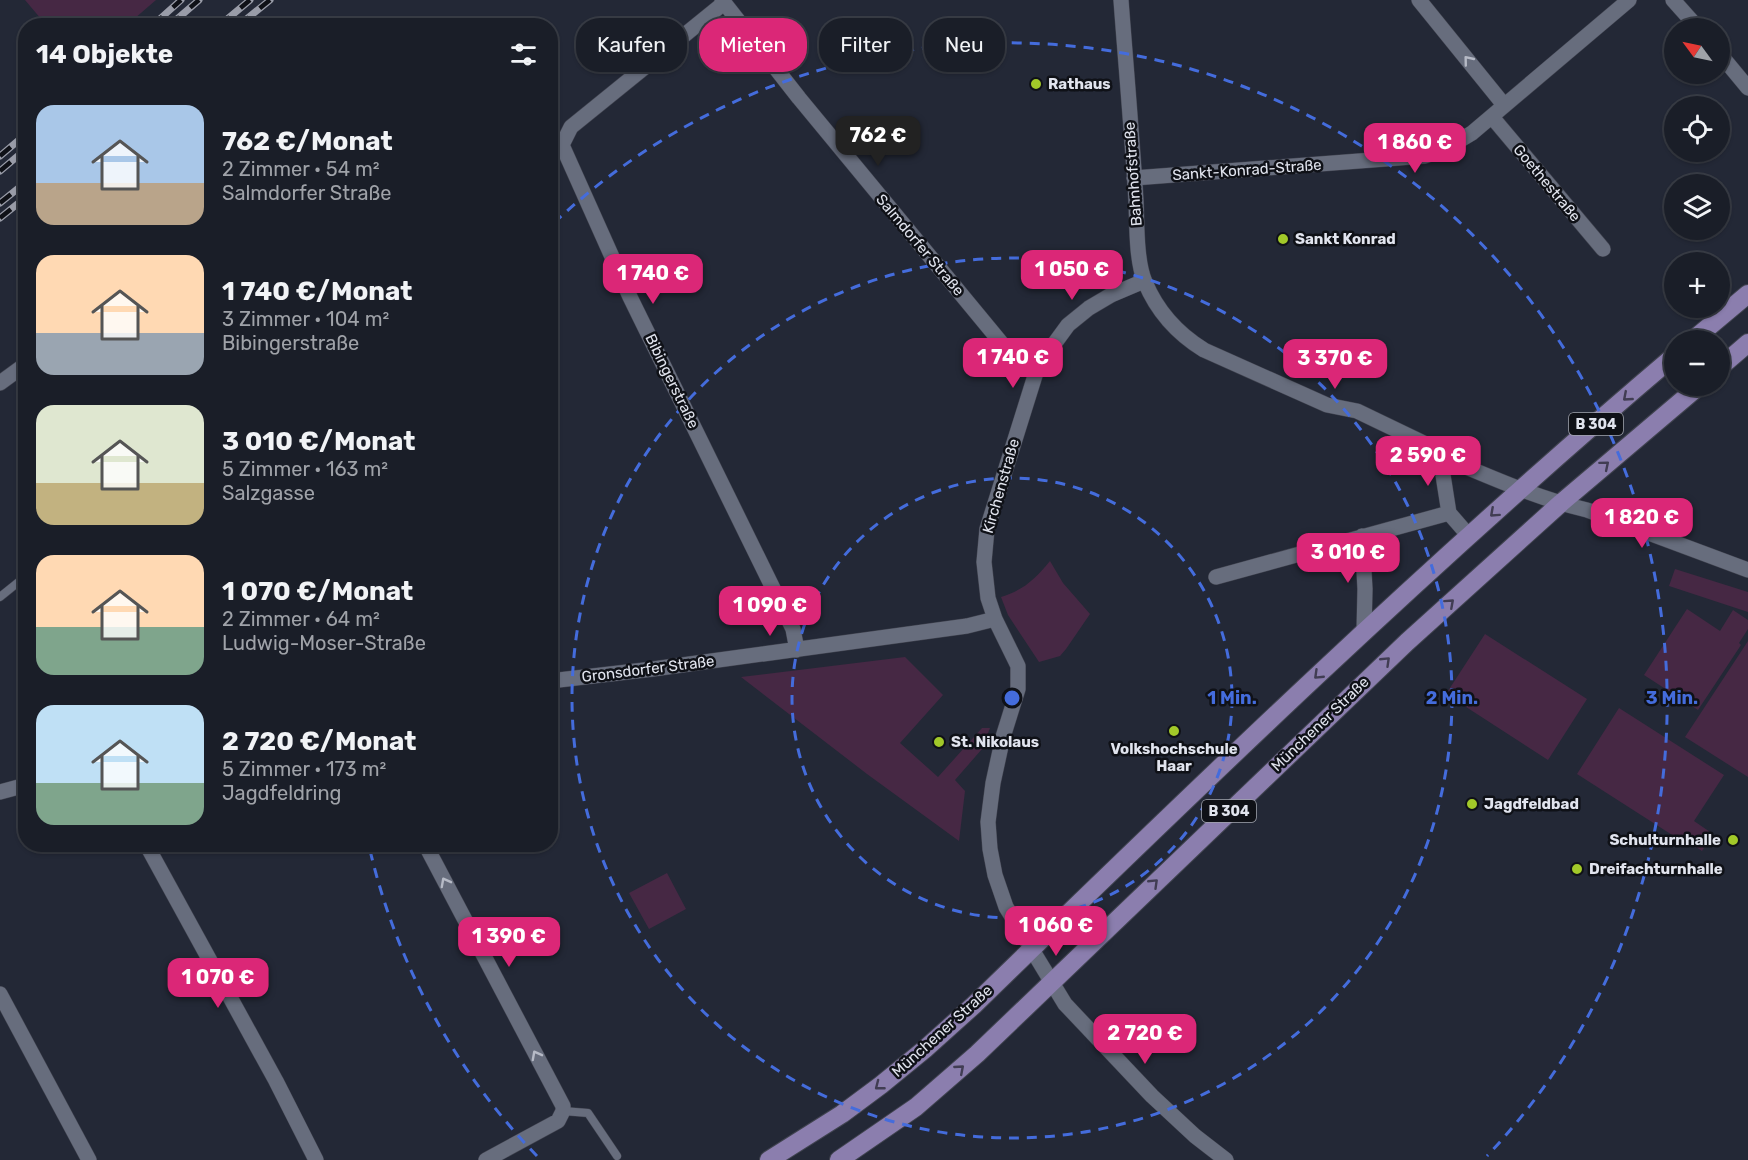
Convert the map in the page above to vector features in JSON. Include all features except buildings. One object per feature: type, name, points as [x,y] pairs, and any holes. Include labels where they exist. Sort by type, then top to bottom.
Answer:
[{"type":"main road","points":[[1705,330],[1748,294]]},
{"type":"main road","points":[[1730,359],[1748,344]]},
{"type":"main road","name":"B 304","points":[[1520,489],[1664,365]]},
{"type":"main road","name":"B 304","points":[[1561,503],[1687,396]]},
{"type":"main road","name":"Münchener Straße","points":[[769,1160],[842,1114],[942,1035],[1364,631],[1520,489]]},
{"type":"main road","name":"Münchener Straße","points":[[839,1160],[916,1107],[977,1054],[1400,648],[1561,503]]},
{"type":"street","name":"Bahnhofstraße","points":[[1121,0],[1137,238],[1144,281],[1165,316],[1191,342],[1327,405],[1357,411],[1436,449],[1440,456],[1520,489],[1587,510],[1748,570]]},
{"type":"street","points":[[1419,0],[1504,105]]},
{"type":"street","name":"Sankt-Konrad-Straße","points":[[1134,178],[1425,156],[1447,148],[1472,134],[1629,0]]},
{"type":"street","points":[[1674,0],[1689,18]]},
{"type":"street","name":"Salmdorfer Straße","points":[[723,1],[799,98],[1008,351],[1038,366]]},
{"type":"street","name":"Bibingerstraße","points":[[723,1],[571,126],[561,145],[630,297],[793,629],[797,650]]},
{"type":"street","points":[[1730,66],[1748,88]]},
{"type":"street","name":"Goethestraße","points":[[1492,117],[1603,249]]},
{"type":"street","name":"Kirchenstraße","points":[[1144,281],[1096,304],[1068,325],[1038,366],[987,529],[984,562],[988,598],[994,619],[1018,666],[1018,689],[1003,737],[993,783],[988,822],[990,849],[995,875],[1006,907],[1065,1004],[1152,1096],[1195,1136],[1226,1160]]},
{"type":"street","points":[[0,382],[18,370]]},
{"type":"street","points":[[1440,456],[1449,513],[1469,536]]},
{"type":"street","points":[[1216,577],[1449,513]]},
{"type":"street","points":[[1362,536],[1365,589],[1364,631]]},
{"type":"street","name":"Gronsdorfer Straße","points":[[558,680],[797,650],[967,626],[994,619]]},
{"type":"street","points":[[0,792],[18,786]]},
{"type":"street","points":[[150,852],[276,1081],[316,1160]]},
{"type":"street","points":[[429,852],[563,1108],[558,1121],[486,1160]]},
{"type":"street","points":[[0,994],[89,1160]]},
{"type":"lane","points":[[0,597],[18,582]]},
{"type":"lane","points":[[563,1108],[588,1113],[616,1156]]},
{"type":"shaded area","points":[[25,0],[156,0],[135,18],[40,18]]},
{"type":"shaded area","points":[[1050,561],[1063,583],[1090,614],[1060,656],[1039,662],[1008,615],[1001,597],[1028,583]]},
{"type":"shaded area","points":[[1675,569],[1748,592],[1748,612],[1669,586]]},
{"type":"shaded area","points":[[1687,609],[1720,631],[1733,610],[1748,620],[1748,629],[1739,643],[1741,645],[1698,710],[1644,675]]},
{"type":"shaded area","points":[[1485,634],[1587,699],[1548,760],[1446,694]]},
{"type":"shaded area","points":[[1748,641],[1748,777],[1685,737]]},
{"type":"shaded area","points":[[905,657],[943,695],[900,743],[938,777],[982,728],[990,728],[982,749],[955,780],[965,791],[959,841],[741,677]]},
{"type":"shaded area","points":[[1619,708],[1724,775],[1694,821],[1713,834],[1702,851],[1683,838],[1680,840],[1577,774]]},
{"type":"shaded area","points":[[667,873],[686,909],[649,929],[629,893]]},
{"type":"railway","points":[[161,18],[181,0]]},
{"type":"railway","points":[[178,18],[199,0]]},
{"type":"railway","points":[[229,18],[250,0]]},
{"type":"railway","points":[[248,18],[270,0]]},
{"type":"railway","points":[[0,156],[18,141]]},
{"type":"railway","points":[[0,171],[18,156]]},
{"type":"railway","points":[[0,203],[18,188]]},
{"type":"railway","points":[[0,218],[18,203]]},
{"type":"place","name":"Rathaus","points":[[1036,84]]},
{"type":"place","name":"Sankt Konrad","points":[[1283,239]]},
{"type":"place","name":"Volkshochschule Haar","points":[[1174,731]]},
{"type":"place","name":"St. Nikolaus","points":[[939,742]]},
{"type":"place","name":"Jagdfeldbad","points":[[1472,804]]},
{"type":"place","name":"Schulturnhalle","points":[[1733,840]]},
{"type":"place","name":"Dreifachturnhalle","points":[[1577,869]]}]
